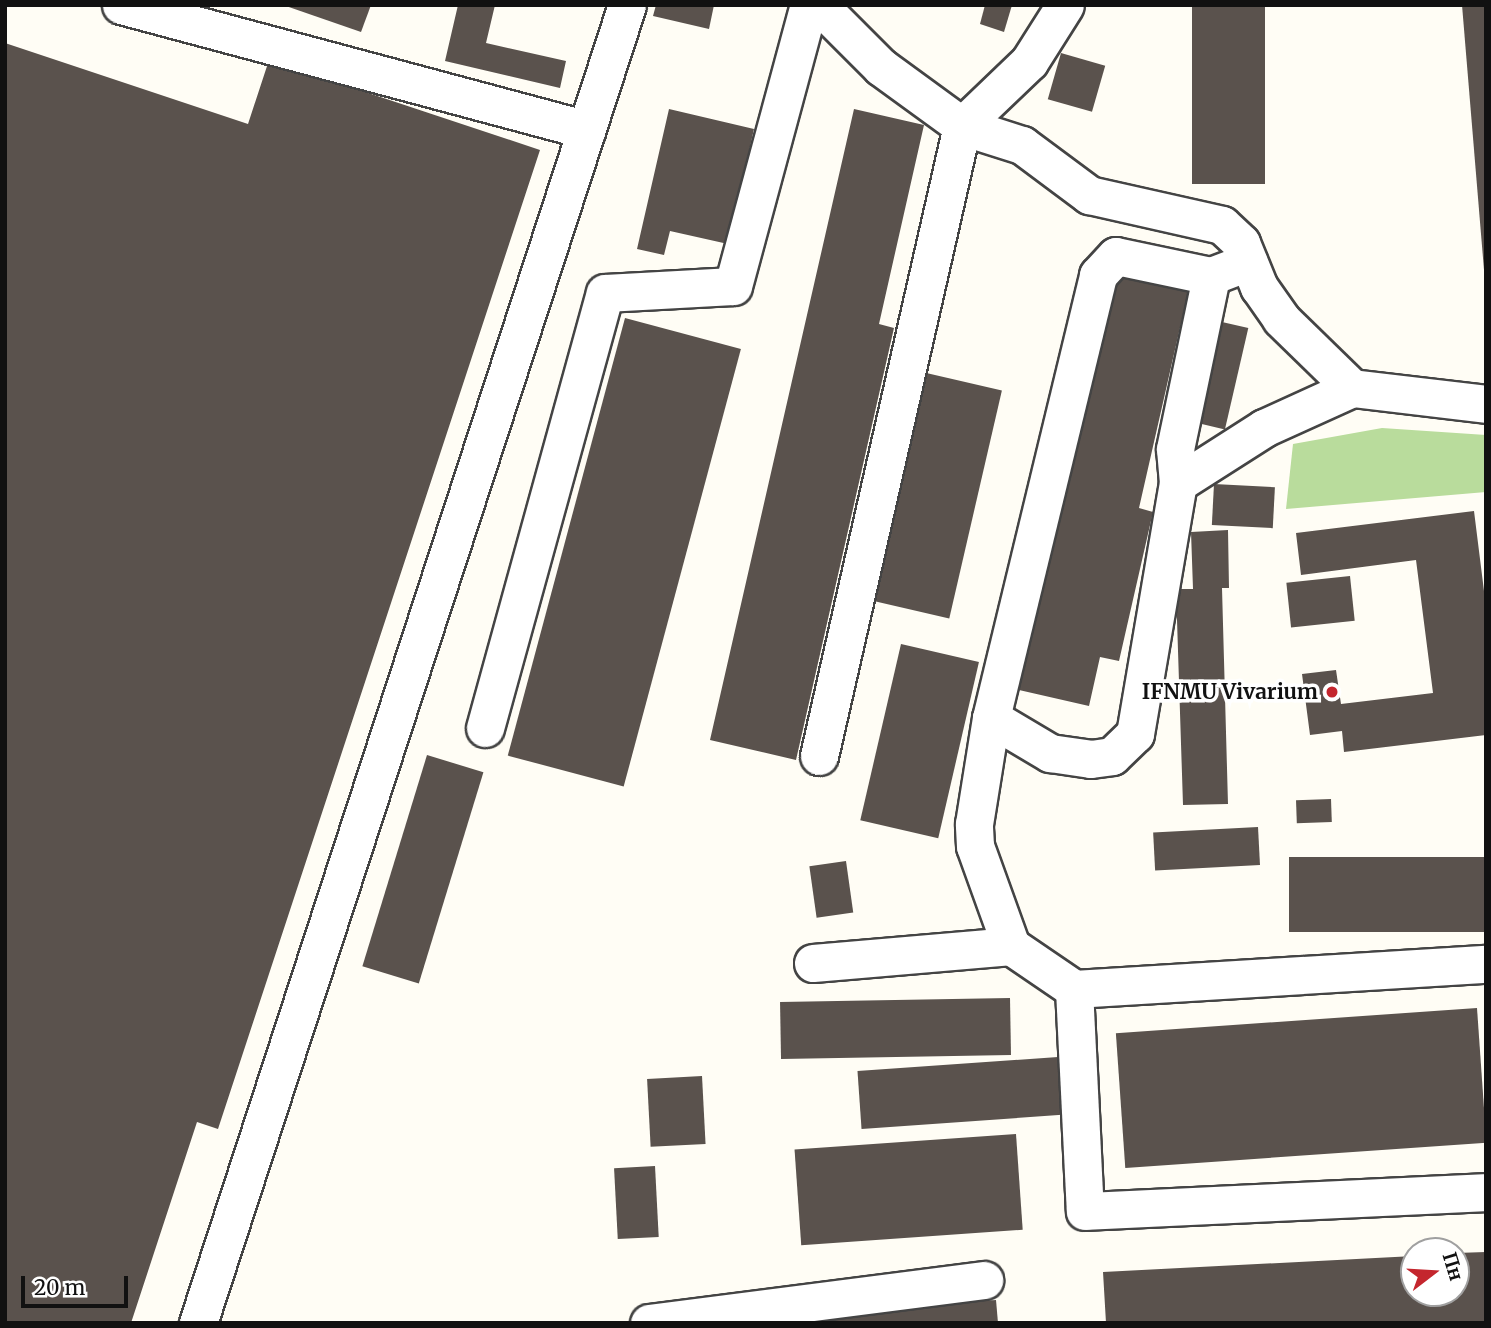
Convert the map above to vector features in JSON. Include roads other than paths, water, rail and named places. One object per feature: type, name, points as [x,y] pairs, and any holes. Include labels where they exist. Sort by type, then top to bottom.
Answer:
[{"type":"lane","points":[[121,5],[586,130]]},
{"type":"lane","points":[[198,1323],[627,5]]},
{"type":"lane","points":[[485,728],[605,293],[733,286],[809,5]]},
{"type":"lane","points":[[819,5],[881,67],[962,126],[1022,145],[1089,195],[1222,225],[1241,243],[1248,262],[1281,319],[1352,388]]},
{"type":"lane","points":[[819,756],[962,126],[1029,62],[1065,5]]},
{"type":"lane","points":[[1248,262],[1211,275],[1129,256],[1116,256],[1098,275],[991,718],[974,841],[1011,946],[1074,989],[1486,964]]},
{"type":"lane","points":[[991,718],[1051,753],[1101,759],[1129,743],[1138,724],[1178,483],[1175,449],[1211,275]]},
{"type":"lane","points":[[1178,483],[1264,428],[1352,388],[1486,404]]},
{"type":"lane","points":[[813,962],[1011,946]]},
{"type":"lane","points":[[1074,989],[1085,1210],[1486,1192]]},
{"type":"lane","points":[[649,1323],[984,1280]]},
{"type":"place","name":"IFNMU Vivarium","points":[[1332,692]]}]
